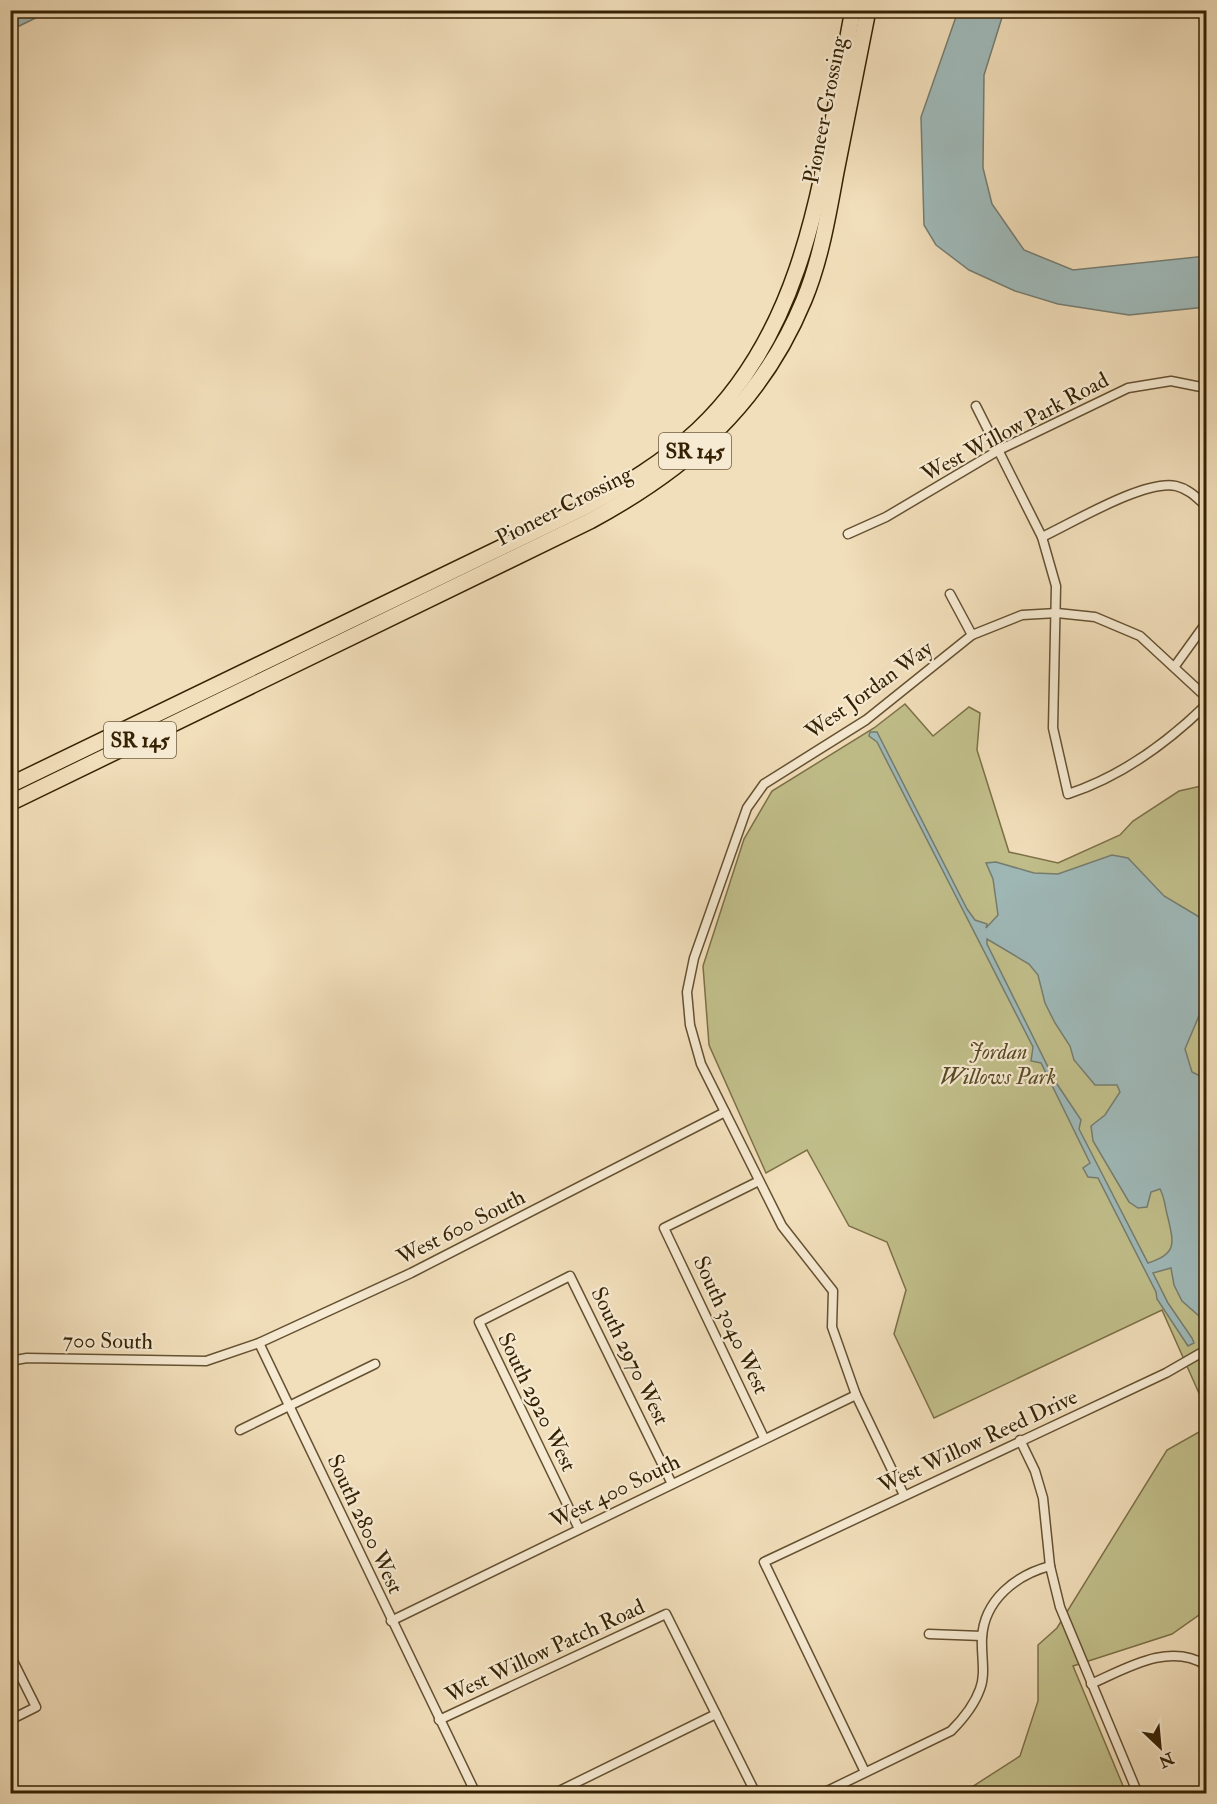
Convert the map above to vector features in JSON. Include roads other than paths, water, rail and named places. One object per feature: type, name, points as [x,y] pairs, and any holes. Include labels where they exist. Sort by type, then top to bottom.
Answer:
[{"type":"highway","name":"Pioneer Crossing","points":[[10,785],[585,507],[632,481],[698,430],[748,371],[791,292],[811,223],[853,10]]},
{"type":"highway","name":"Pioneer Crossing","points":[[10,802],[590,521],[640,494],[708,440],[736,410],[777,354],[804,299],[825,228],[868,10]]},
{"type":"street","name":"West Willow Park Road","points":[[848,534],[886,517],[999,450],[1128,388],[1171,381],[1206,387]]},
{"type":"street","points":[[976,406],[1042,537],[1056,586],[1053,728],[1068,794],[1096,785],[1172,738],[1206,705]]},
{"type":"street","points":[[1042,537],[1149,487],[1176,486],[1190,491],[1206,506]]},
{"type":"street","points":[[950,594],[972,635]]},
{"type":"street","name":"West Jordan Way","points":[[904,1495],[856,1395],[832,1327],[832,1291],[782,1226],[701,1064],[690,1025],[687,992],[694,958],[747,808],[764,784],[866,720],[972,635],[1022,615],[1057,613],[1095,618],[1140,636],[1206,697]]},
{"type":"street","points":[[1175,666],[1206,623]]},
{"type":"street","name":"West 600 South","points":[[206,1361],[259,1343],[411,1273],[725,1112]]},
{"type":"street","name":"South 3040 West","points":[[759,1181],[664,1228],[764,1438]]},
{"type":"street","name":"South 2970 West","points":[[479,1322],[570,1276],[672,1484]]},
{"type":"street","name":"South 2920 West","points":[[479,1322],[579,1529]]},
{"type":"street","name":"South 2800 West","points":[[259,1343],[476,1794]]},
{"type":"street","name":"West Willow Reed Drive","points":[[865,1772],[764,1562],[1166,1373],[1206,1350]]},
{"type":"street","name":"700 South","points":[[10,1361],[27,1358],[206,1361]]},
{"type":"street","points":[[240,1430],[375,1364]]},
{"type":"street","name":"West 400 South","points":[[391,1621],[856,1395]]},
{"type":"street","points":[[1020,1440],[1035,1471],[1043,1498],[1050,1566],[1060,1607],[1138,1794]]},
{"type":"street","points":[[821,1794],[951,1731],[967,1714],[981,1688],[982,1636],[989,1612],[1001,1593],[1027,1573],[1050,1566]]},
{"type":"street","name":"West Willow Patch Road","points":[[439,1720],[666,1614],[716,1714]]},
{"type":"street","points":[[929,1634],[982,1636]]},
{"type":"street","points":[[10,1655],[36,1707],[10,1720]]},
{"type":"street","points":[[1091,1684],[1148,1659],[1180,1655],[1203,1663]]},
{"type":"street","points":[[553,1794],[716,1714],[756,1794]]},
{"type":"water","points":[[26,10],[50,11],[11,30],[11,18]]},
{"type":"water","points":[[958,11],[1004,11],[984,75],[983,168],[992,204],[1024,250],[1073,270],[1206,256],[1206,307],[1129,315],[1058,304],[1015,291],[969,270],[936,245],[924,225],[921,117]]},
{"type":"water","points":[[870,732],[877,732],[967,909],[975,920],[987,924],[986,928],[998,915],[993,879],[986,863],[996,862],[1034,873],[1058,874],[1112,855],[1128,858],[1164,896],[1206,921],[1206,999],[1185,1049],[1192,1072],[1206,1079],[1206,1322],[1182,1301],[1174,1285],[1171,1268],[1153,1273],[1168,1303],[1194,1343],[1188,1346],[1157,1299],[1156,1292],[1098,1178],[1088,1177],[1083,1168],[1090,1163],[1041,1063],[1031,1061],[1033,1047],[877,742],[869,736]],"holes":[[[987,939],[1029,964],[1038,975],[1045,1003],[1070,1046],[1074,1060],[1095,1085],[1117,1085],[1120,1092],[1105,1115],[1091,1126],[1093,1141],[1129,1202],[1138,1208],[1147,1207],[1151,1192],[1160,1189],[1172,1241],[1169,1252],[1157,1260],[1148,1263],[1079,1129],[1081,1120],[1055,1081],[987,944]]]},
{"type":"park label","name":"Jordan Willows Park","points":[[998,1064]]}]
